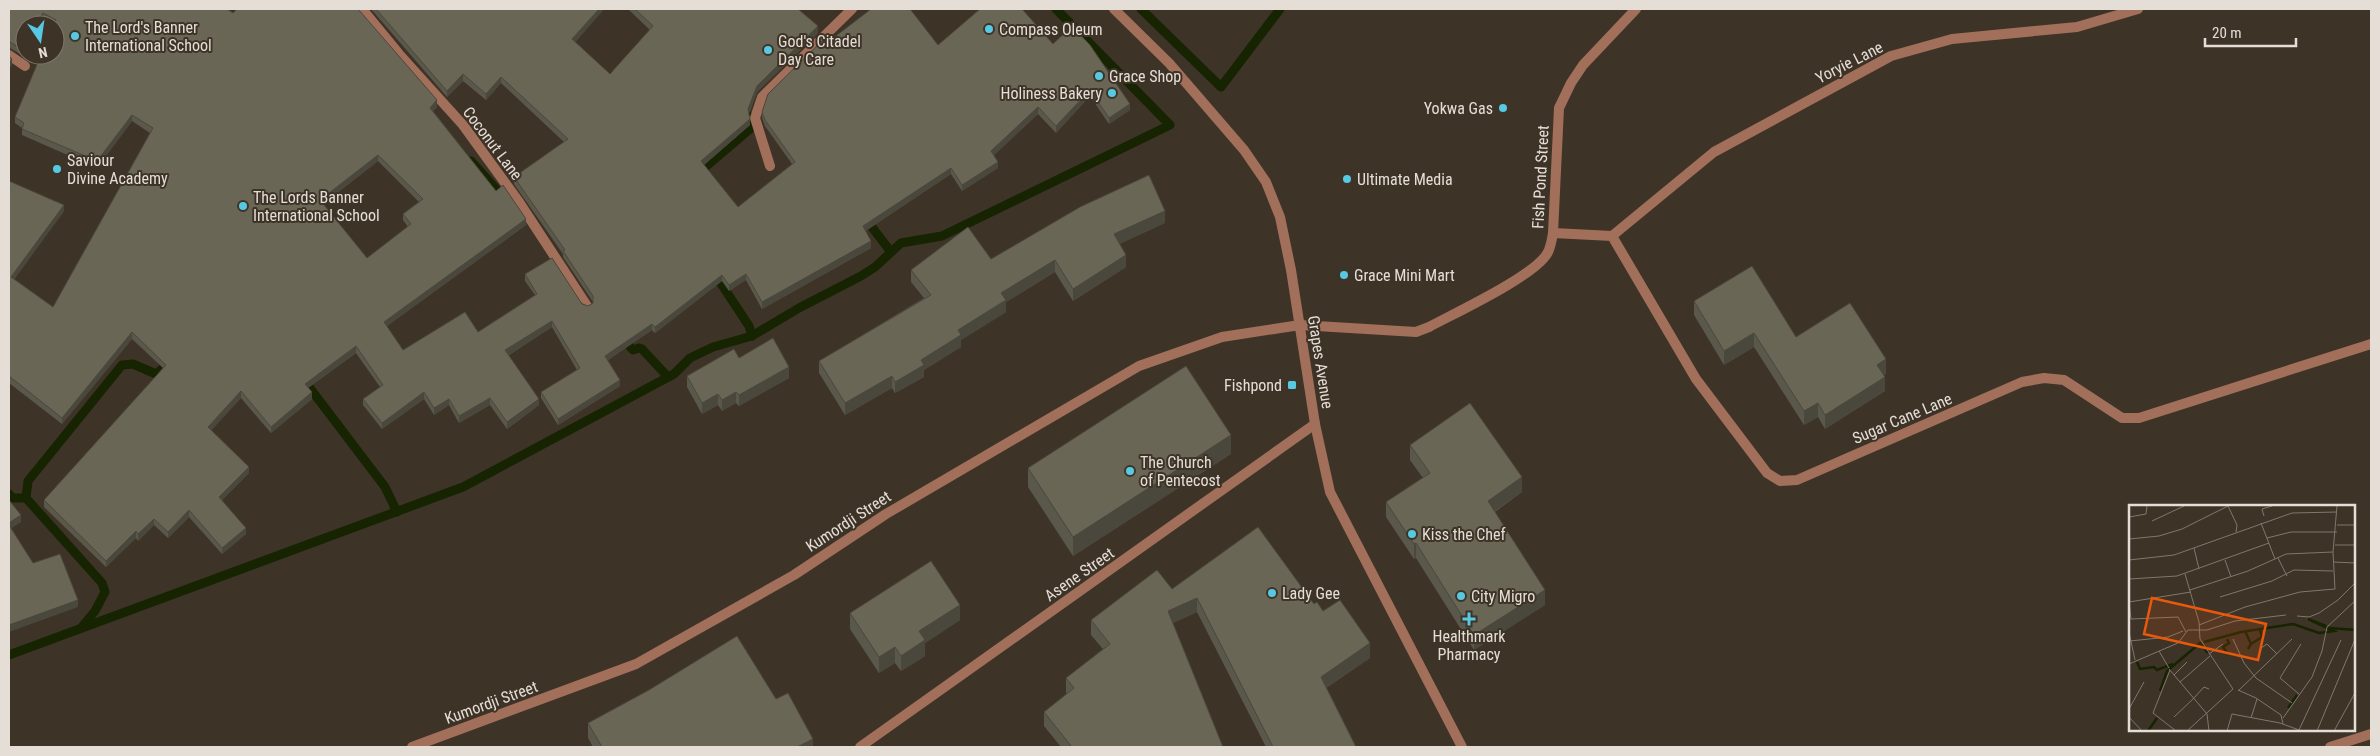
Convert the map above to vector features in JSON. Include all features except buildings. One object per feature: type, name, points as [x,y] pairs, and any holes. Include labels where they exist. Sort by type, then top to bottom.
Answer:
[{"type":"street","name":"Coconut Lane","points":[[362,9],[399,54],[463,125],[518,202],[587,306]]},
{"type":"street","points":[[770,166],[754,118],[762,97],[852,9]]},
{"type":"street","name":"Grapes Avenue","points":[[1114,9],[1169,63],[1244,150],[1266,182],[1280,217],[1300,324],[1315,424],[1330,492],[1462,747]]},
{"type":"street","name":"Fish Pond Street","points":[[1300,324],[1416,332],[1438,322],[1528,271],[1542,260],[1548,252],[1553,233],[1559,108],[1583,66],[1636,9]]},
{"type":"street","name":"Yoryie Lane","points":[[1612,236],[1714,152],[1891,56],[1952,39],[2077,27],[2138,9]]},
{"type":"street","points":[[9,55],[25,66]]},
{"type":"street","points":[[1553,233],[1612,236]]},
{"type":"street","name":"Sugar Cane Lane","points":[[1612,236],[1696,379],[1766,473],[1780,481],[1797,480],[2022,382],[2044,378],[2064,380],[2122,418],[2139,418],[2371,344]]},
{"type":"street","name":"Kumordji Street","points":[[412,747],[636,664],[794,574],[886,514],[1139,366],[1222,337],[1300,324]]},
{"type":"street","name":"Asene Street","points":[[860,747],[1315,424]]},
{"type":"street","points":[[2330,747],[2371,734]]},
{"type":"waterway","points":[[9,655],[463,487],[674,374],[690,358],[713,347],[752,336],[799,308],[861,276],[875,267],[901,243],[942,236],[1170,125],[1056,9]]},
{"type":"waterway","points":[[1141,9],[1221,87],[1280,9]]},
{"type":"waterway","points":[[697,174],[751,128],[747,115]]},
{"type":"waterway","points":[[471,161],[504,198]]},
{"type":"waterway","points":[[865,218],[891,252]]},
{"type":"waterway","points":[[718,273],[716,276],[749,326],[752,336]]},
{"type":"waterway","points":[[621,337],[633,350],[642,349],[668,377]]},
{"type":"waterway","points":[[81,628],[95,611],[105,592],[102,583],[26,498],[28,481],[122,365],[133,364],[156,374],[167,365]]},
{"type":"waterway","points":[[303,379],[385,487],[397,512]]},
{"type":"waterway","points":[[9,494],[12,498],[26,498]]},
{"type":"place","name":"Compass Oleum","points":[[989,29]]},
{"type":"place","name":"The Lord's Banner International School","points":[[75,36]]},
{"type":"place","name":"God's Citadel Day Care","points":[[768,50]]},
{"type":"place","name":"Grace Shop","points":[[1099,76]]},
{"type":"place","name":"Holiness Bakery","points":[[1112,93]]},
{"type":"place","name":"Yokwa Gas","points":[[1503,108]]},
{"type":"place","name":"Saviour Divine Academy","points":[[57,169]]},
{"type":"place","name":"Ultimate Media","points":[[1347,179]]},
{"type":"place","name":"The Lords Banner International School","points":[[243,206]]},
{"type":"place","name":"Grace Mini Mart","points":[[1344,275]]},
{"type":"place","name":"Fishpond","points":[[1292,385]]},
{"type":"place","name":"The Church of Pentecost","points":[[1130,471]]},
{"type":"place","name":"Kiss the Chef","points":[[1412,534]]},
{"type":"place","name":"Lady Gee","points":[[1272,593]]},
{"type":"place","name":"City Migro","points":[[1461,596]]},
{"type":"place","name":"Healthmark Pharmacy","points":[[1469,619]]}]
